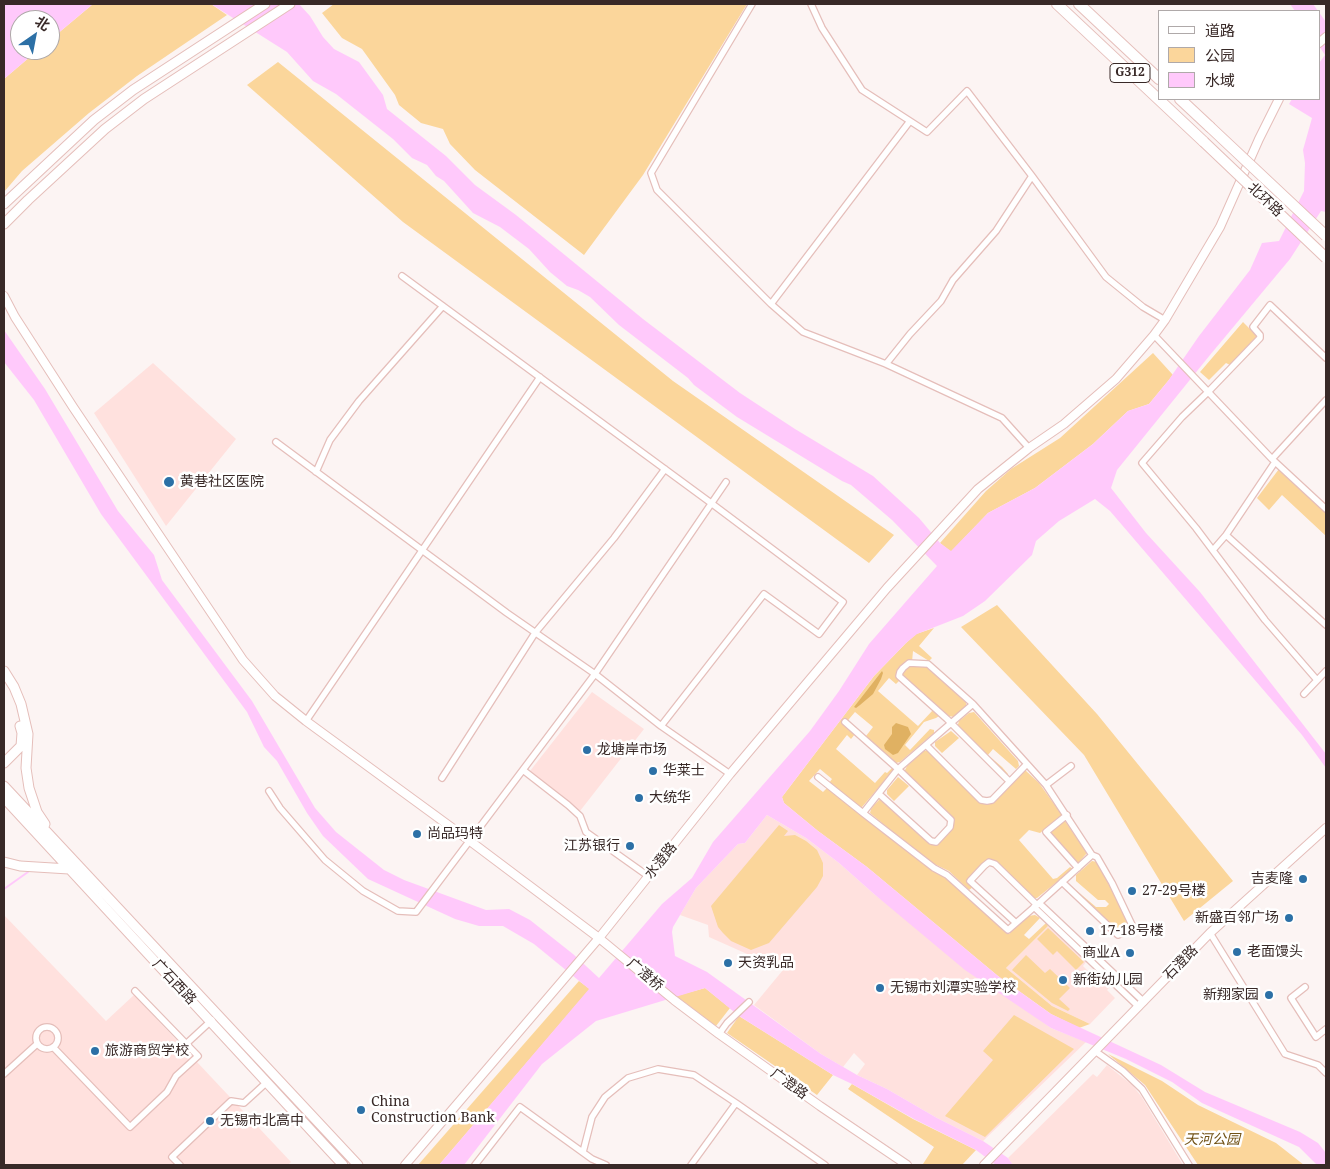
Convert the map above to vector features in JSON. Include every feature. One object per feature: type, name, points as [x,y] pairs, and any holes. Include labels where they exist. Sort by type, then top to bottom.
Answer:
[{"type":"highway","name":"北环路","points":[[1056,4],[1158,99]]},
{"type":"highway","name":"G312","points":[[1079,4],[1158,78]]},
{"type":"highway","name":"北环路","points":[[1159,100],[1326,258]]},
{"type":"highway","name":"北环路","points":[[1181,100],[1326,236]]},
{"type":"main road","points":[[4,204],[94,120],[133,90],[265,4]]},
{"type":"main road","points":[[4,224],[106,129],[144,99],[290,4]]},
{"type":"main road","points":[[208,41],[204,52],[212,55]]},
{"type":"main road","points":[[171,65],[179,69],[179,76]]},
{"type":"main road","points":[[4,671],[14,687],[21,704],[28,734],[26,768],[29,788],[37,812],[56,842]]},
{"type":"main road","points":[[4,681],[14,701],[22,733],[21,746],[4,763]]},
{"type":"main road","points":[[4,786],[214,1018],[358,1165]]},
{"type":"main road","name":"广石西路","points":[[4,798],[69,869],[214,1018],[267,1082],[343,1165]]},
{"type":"main road","points":[[4,862],[20,866],[69,869]]},
{"type":"street","points":[[752,4],[651,173],[657,190],[802,332],[886,364],[1002,418],[1029,448]]},
{"type":"street","points":[[811,4],[822,28],[862,90],[927,132],[966,92],[1032,176],[1106,277],[1143,307],[1164,320]]},
{"type":"street","name":"水澄路","points":[[405,1165],[599,938],[730,774],[916,555],[978,490],[1029,448],[1064,424],[1116,379],[1154,335],[1220,227],[1278,100]]},
{"type":"street","points":[[772,304],[910,120]]},
{"type":"street","points":[[886,364],[910,334],[942,301],[953,280],[996,231],[1032,176]]},
{"type":"street","points":[[402,276],[843,602],[819,634],[764,594],[661,726]]},
{"type":"street","name":"广澄桥","points":[[4,296],[15,317],[73,407],[243,660],[275,696],[599,938],[674,1000]]},
{"type":"street","points":[[1317,680],[1265,620],[1213,550],[1142,463],[1182,417],[1260,338],[1260,335],[1253,327],[1270,305],[1326,358]]},
{"type":"street","points":[[316,472],[330,440],[359,401],[443,306]]},
{"type":"street","points":[[1154,335],[1273,461],[1326,509]]},
{"type":"street","points":[[306,721],[540,377]]},
{"type":"street","points":[[1213,550],[1226,535],[1273,461],[1326,400]]},
{"type":"street","points":[[276,442],[535,633],[595,674],[661,726],[730,774]]},
{"type":"street","points":[[442,778],[535,633],[614,538],[665,469]]},
{"type":"street","points":[[269,791],[280,808],[325,860],[363,891],[398,911],[416,912],[595,674],[726,482]]},
{"type":"street","points":[[1226,535],[1326,625]]},
{"type":"street","points":[[1009,781],[900,676],[902,668],[909,664],[928,664],[973,704],[1046,786],[1067,815],[1112,883],[1132,925],[1118,935],[1062,882]]},
{"type":"street","points":[[1304,694],[1326,671]]},
{"type":"street","points":[[863,813],[898,769],[973,704]]},
{"type":"street","points":[[846,722],[951,820],[950,827],[936,842],[931,842],[879,794]]},
{"type":"street","points":[[926,745],[982,800],[992,800],[1026,765]]},
{"type":"street","points":[[1046,786],[1071,766]]},
{"type":"street","points":[[523,770],[574,810],[580,816],[586,832],[648,876]]},
{"type":"street","points":[[818,777],[934,868],[947,874],[1008,930],[1092,854]]},
{"type":"street","points":[[1067,815],[1046,832],[1078,868]]},
{"type":"street","name":"石澄路","points":[[985,1164],[1210,934],[1325,830]]},
{"type":"street","points":[[1016,923],[970,881],[989,862],[995,864],[1141,1004]]},
{"type":"street","points":[[971,896],[979,889]]},
{"type":"street","points":[[1210,934],[1285,1054],[1318,1065],[1326,1073]]},
{"type":"street","points":[[1304,987],[1291,998],[1316,1037],[1326,1029]]},
{"type":"street","points":[[54,1048],[130,1127],[167,1092],[176,1076],[198,1056],[135,991]]},
{"type":"street","name":"广澄路","points":[[674,1000],[820,1106],[907,1165]]},
{"type":"street","points":[[719,1034],[727,1023],[749,1002]]},
{"type":"street","points":[[186,1044],[214,1018]]},
{"type":"street","points":[[50,1027],[58,1034],[58,1042],[54,1048],[42,1049],[37,1044],[37,1033],[42,1028],[50,1027]]},
{"type":"street","points":[[4,1074],[37,1044]]},
{"type":"street","points":[[1095,1051],[1142,1089],[1189,1165]]},
{"type":"street","points":[[583,1152],[592,1116],[605,1097],[628,1078],[658,1069],[694,1074],[825,1165]]},
{"type":"street","points":[[180,1165],[172,1157],[231,1101],[244,1103],[267,1082]]},
{"type":"street","points":[[691,1165],[736,1102]]},
{"type":"street","points":[[475,1165],[520,1107],[583,1152],[591,1162],[606,1165]]},
{"type":"shaded area","name":"黄巷社区医院","points":[[153,363],[236,439],[166,526],[94,413]]},
{"type":"shaded area","points":[[882,671],[881,679],[873,694],[856,708],[854,707]]},
{"type":"shaded area","name":"龙塘岸市场","points":[[592,692],[644,729],[580,811],[530,771]]},
{"type":"shaded area","points":[[896,723],[908,727],[911,734],[898,753],[893,755],[885,749],[884,745],[892,734],[892,727]]},
{"type":"shaded area","name":"无锡市刘潭实验学校","points":[[767,815],[806,838],[839,863],[874,894],[1051,1028],[1086,1042],[983,1141],[937,1118],[887,1089],[857,1075],[865,1064],[854,1053],[843,1067],[821,1054],[754,1005],[783,970],[709,937],[708,925],[680,915],[696,888],[738,844],[745,843]]},
{"type":"shaded area","name":"旅游商贸学校","points":[[4,915],[106,1021],[134,995],[291,1162],[288,1165],[4,1165]]},
{"type":"shaded area","name":"新街幼儿园","points":[[1048,926],[1086,962],[1083,966],[1091,974],[1095,971],[1111,986],[1107,990],[1115,998],[1090,1024],[1052,1006],[1006,968]]},
{"type":"shaded area","points":[[1107,1065],[1132,1085],[1141,1096],[1183,1165],[1013,1165],[1008,1158],[1093,1074],[1097,1077]]},
{"type":"green space","points":[[93,4],[211,4],[227,15],[137,76],[89,113],[22,171],[4,192],[4,79],[26,60],[60,60],[60,32]]},
{"type":"green space","points":[[334,4],[747,4],[643,175],[584,255],[475,170],[450,144],[443,129],[421,123],[399,105],[395,95],[362,49],[342,38],[322,13]]},
{"type":"green space","points":[[278,62],[673,381],[894,535],[869,563],[403,222],[247,85]]},
{"type":"green space","points":[[1243,322],[1257,336],[1230,365],[1226,363],[1209,380],[1200,372]]},
{"type":"green space","points":[[1153,353],[1173,375],[1149,404],[1128,411],[1093,444],[1035,488],[988,513],[951,552],[940,543],[986,491],[1011,469],[1060,438]]},
{"type":"green space","points":[[1279,469],[1326,512],[1326,536],[1282,495],[1269,510],[1257,498]]},
{"type":"green space","points":[[997,605],[1097,714],[1233,881],[1184,921],[1084,755],[961,627]]},
{"type":"green space","points":[[934,628],[919,646],[932,658],[929,661],[913,651],[912,662],[903,664],[898,670],[896,675],[900,680],[896,684],[889,678],[878,691],[918,726],[933,710],[939,714],[936,718],[924,722],[905,745],[910,750],[930,729],[934,730],[934,733],[900,762],[896,763],[866,736],[873,727],[855,712],[844,725],[855,734],[851,739],[847,735],[836,749],[875,783],[885,772],[887,773],[892,768],[894,770],[862,807],[857,807],[829,783],[832,779],[820,769],[809,781],[823,792],[827,788],[922,863],[946,878],[1009,934],[1028,916],[1035,915],[1040,918],[1024,935],[1029,939],[1046,923],[1048,926],[1006,968],[1052,1006],[1090,1024],[1079,1028],[1051,1014],[998,976],[867,867],[784,803],[782,797],[874,676],[916,634]]},
{"type":"green space","points":[[908,665],[927,666],[966,701],[966,707],[955,717],[948,716],[902,677],[902,673]]},
{"type":"green space","points":[[974,712],[1018,761],[1019,766],[1016,769],[993,749],[988,755],[1002,767],[1008,774],[1008,778],[957,728],[959,721],[969,713]]},
{"type":"green space","points":[[951,731],[959,738],[942,753],[935,746],[935,742]]},
{"type":"green space","points":[[924,751],[930,751],[982,803],[989,804],[994,801],[1025,770],[1039,783],[1062,815],[1040,833],[1029,830],[1019,840],[1053,879],[1070,867],[1073,869],[1037,898],[1034,898],[995,862],[981,866],[967,881],[973,887],[969,890],[949,871],[928,861],[870,813],[879,800],[883,800],[930,843],[953,825],[904,772],[907,766]]},
{"type":"green space","points":[[898,777],[909,786],[894,801],[887,794],[887,790]]},
{"type":"green space","points":[[1065,821],[1087,853],[1078,863],[1074,861],[1050,833],[1052,829]]},
{"type":"green space","points":[[779,825],[788,831],[784,836],[795,835],[817,850],[823,863],[823,876],[817,887],[769,943],[751,950],[731,941],[723,933],[718,927],[711,906]]},
{"type":"green space","points":[[1092,861],[1097,862],[1128,921],[1128,925],[1121,931],[1117,931],[1070,885],[1096,907],[1106,907],[1109,904],[1105,900],[1098,900],[1076,881],[1076,875]]},
{"type":"green space","points":[[1048,928],[1084,962],[1076,970],[1057,951],[1053,955],[1037,939]]},
{"type":"green space","points":[[1026,955],[1045,973],[1050,969],[1070,988],[1059,999],[1070,1009],[1068,1011],[1052,1003],[1012,970]]},
{"type":"green space","points":[[579,981],[590,989],[439,1165],[418,1165]]},
{"type":"green space","points":[[705,988],[730,1008],[716,1026],[676,996]]},
{"type":"green space","points":[[1014,1015],[1074,1049],[985,1137],[945,1116],[993,1060],[983,1051]]},
{"type":"green space","points":[[739,1016],[833,1075],[817,1095],[727,1033]]},
{"type":"green space","name":"天河公园","points":[[1108,1054],[1162,1081],[1198,1105],[1276,1143],[1304,1165],[1198,1165],[1145,1085]]},
{"type":"green space","points":[[852,1084],[913,1119],[976,1150],[962,1165],[923,1164],[934,1147],[848,1089]]},
{"type":"water","points":[[4,4],[93,4],[60,32],[60,10],[10,10],[10,60],[26,60],[4,79]]},
{"type":"water","points":[[211,4],[299,4],[334,49],[359,62],[383,95],[387,109],[446,156],[475,185],[516,215],[643,319],[740,393],[873,476],[919,518],[940,543],[951,551],[988,513],[1035,488],[1093,444],[1128,411],[1149,404],[1250,270],[1262,243],[1279,241],[1304,191],[1305,163],[1303,150],[1312,118],[1289,104],[1291,100],[1320,100],[1320,62],[1325,55],[1320,48],[1320,13],[1326,22],[1326,212],[1321,211],[1290,259],[1117,470],[1111,488],[1146,533],[1200,592],[1326,754],[1326,768],[1302,735],[1110,511],[1095,499],[1059,521],[1036,541],[1032,555],[985,601],[963,616],[917,634],[906,643],[874,676],[782,797],[784,803],[818,831],[867,867],[998,976],[1051,1014],[1161,1065],[1205,1092],[1300,1132],[1318,1143],[1326,1153],[1326,1165],[1317,1165],[1299,1147],[1202,1103],[1172,1082],[1126,1059],[1051,1028],[965,970],[839,863],[806,838],[767,815],[745,843],[738,844],[696,888],[673,927],[675,956],[707,972],[821,1054],[937,1118],[983,1141],[1008,1158],[1013,1165],[996,1165],[976,1150],[833,1075],[739,1016],[705,988],[596,1021],[542,1064],[464,1165],[439,1165],[589,989],[534,944],[503,926],[479,926],[455,919],[368,879],[323,836],[307,813],[277,761],[264,747],[247,712],[101,514],[34,400],[4,362],[4,330],[45,389],[118,511],[154,555],[162,580],[252,701],[315,808],[336,832],[384,870],[404,880],[486,910],[509,909],[530,920],[573,954],[599,978],[662,904],[692,878],[713,842],[810,731],[839,691],[869,644],[937,566],[892,520],[851,485],[737,417],[619,325],[590,297],[567,286],[550,272],[529,249],[500,227],[473,213],[427,165],[412,158],[393,139],[336,94],[313,81],[287,52]]},
{"type":"water","points":[[1290,4],[1313,4],[1317,10],[1294,10]]},
{"type":"waterway","points":[[4,889],[28,872]]},
{"type":"place","name":"黄巷社区医院","points":[[169,482]]},
{"type":"place","name":"龙塘岸市场","points":[[587,750]]},
{"type":"place","name":"华莱士","points":[[653,771]]},
{"type":"place","name":"大统华","points":[[639,798]]},
{"type":"place","name":"尚品玛特","points":[[417,834]]},
{"type":"place","name":"江苏银行","points":[[630,846]]},
{"type":"place","name":"吉麦隆","points":[[1303,879]]},
{"type":"place","name":"27-29号楼","points":[[1132,891]]},
{"type":"place","name":"新盛百邻广场","points":[[1289,918]]},
{"type":"place","name":"17-18号楼","points":[[1090,931]]},
{"type":"place","name":"老面馒头","points":[[1237,952]]},
{"type":"place","name":"商业A","points":[[1130,953]]},
{"type":"place","name":"天资乳品","points":[[728,963]]},
{"type":"place","name":"新街幼儿园","points":[[1063,980]]},
{"type":"place","name":"无锡市刘潭实验学校","points":[[880,988]]},
{"type":"place","name":"新翔家园","points":[[1269,995]]},
{"type":"place","name":"旅游商贸学校","points":[[95,1051]]},
{"type":"place","name":"China Construction Bank","points":[[361,1110]]},
{"type":"place","name":"无锡市北高中","points":[[210,1121]]}]
